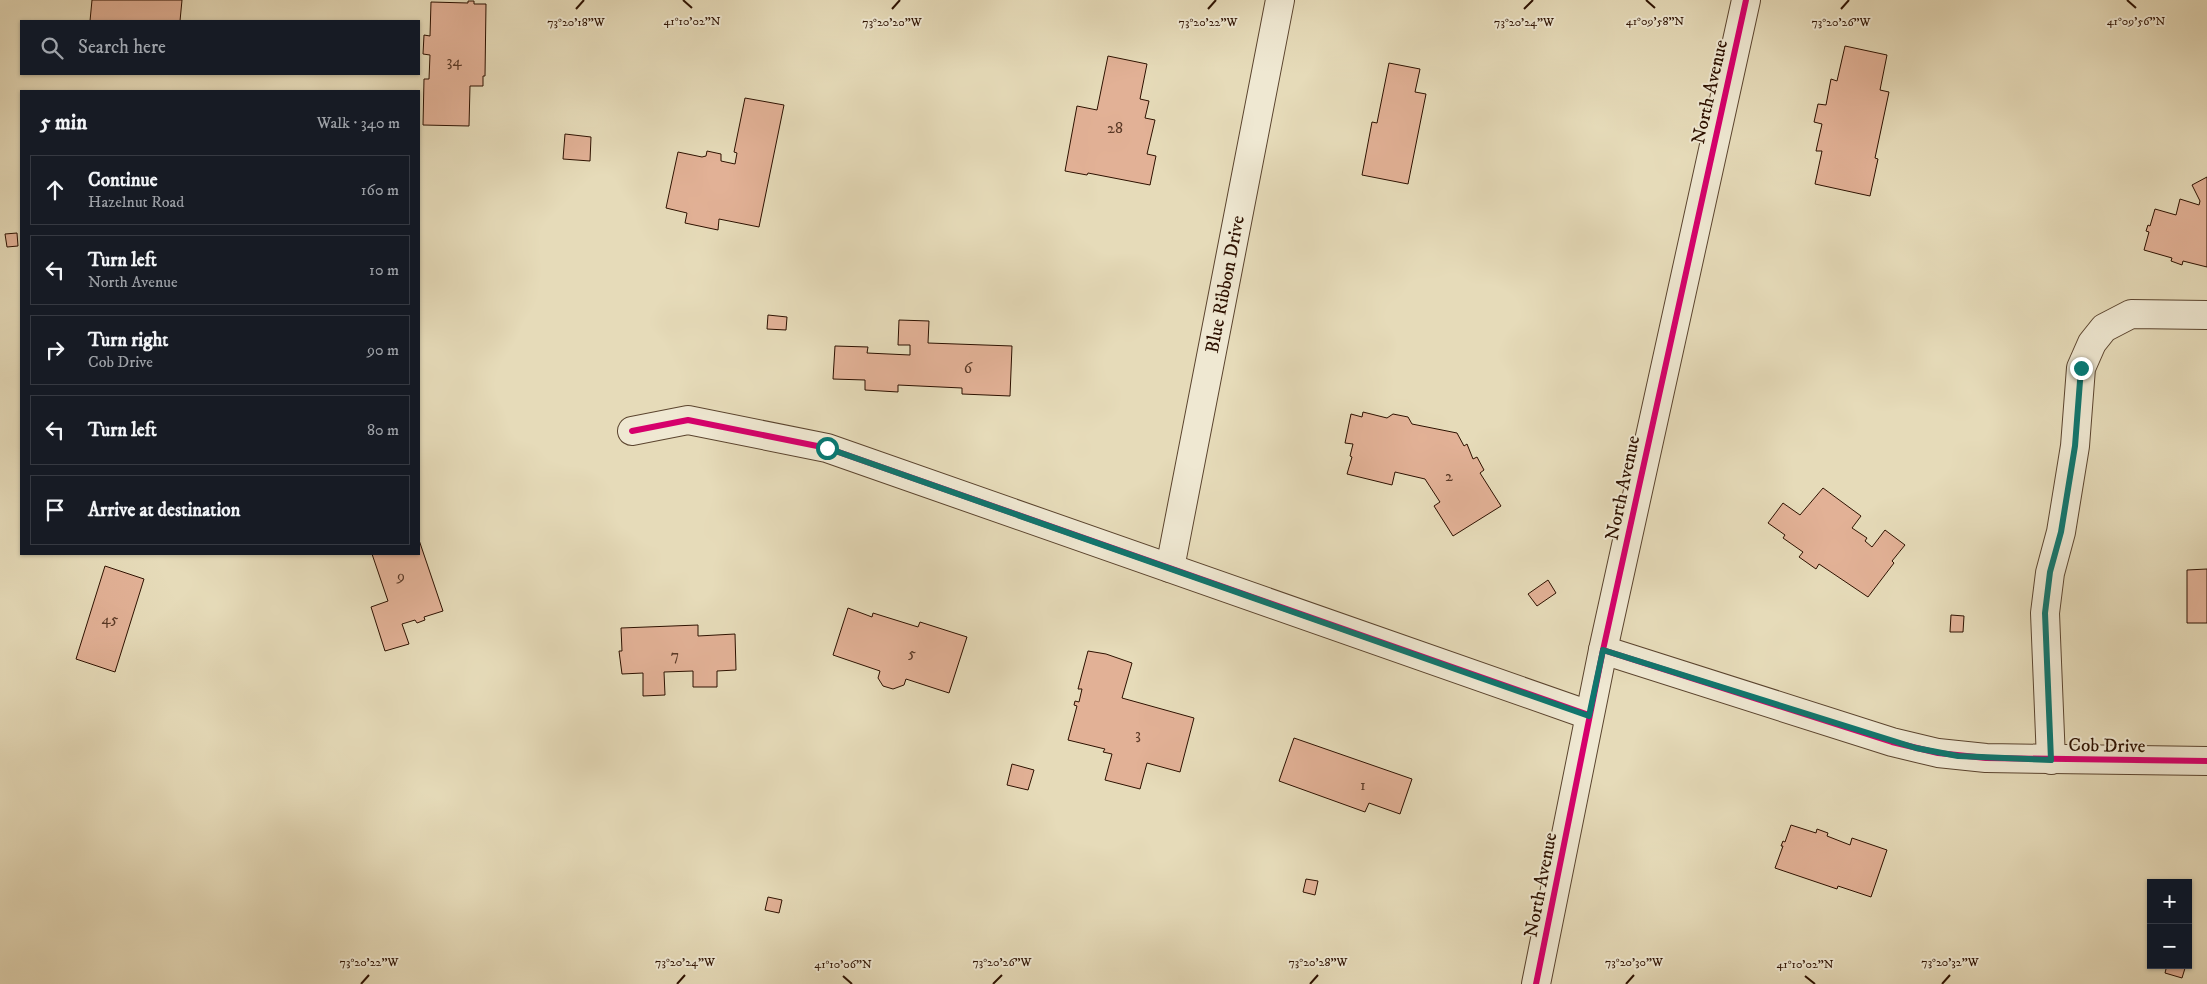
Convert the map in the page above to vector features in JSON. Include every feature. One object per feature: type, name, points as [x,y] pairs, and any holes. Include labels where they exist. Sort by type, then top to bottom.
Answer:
[{"type":"street","name":"Blue Ribbon Drive","points":[[1170,568],[1280,0]]},
{"type":"street","name":"North Avenue","points":[[1536,984],[1603,650],[1746,0]]},
{"type":"street","points":[[2051,760],[2045,613],[2050,572],[2061,532],[2075,446],[2081,368],[2092,343],[2104,328],[2131,314],[2207,315]]},
{"type":"street","points":[[632,431],[688,420],[827,448],[1589,716]]},
{"type":"street","name":"Cob Drive","points":[[1603,650],[1916,748],[1958,756],[2051,760],[2207,761]]},
{"type":"building","points":[[92,0],[182,0],[180,20],[90,20]]},
{"type":"building","points":[[468,1],[474,1],[474,4],[486,4],[485,76],[483,76],[483,86],[470,86],[469,126],[423,125],[424,79],[429,79],[430,55],[423,54],[424,35],[430,36],[431,2],[468,3]]},
{"type":"building","points":[[1845,46],[1887,55],[1880,90],[1889,92],[1875,158],[1878,159],[1870,196],[1815,184],[1822,151],[1816,151],[1822,124],[1814,122],[1818,104],[1826,105],[1831,79],[1837,81]]},
{"type":"building","points":[[1108,56],[1147,64],[1140,99],[1149,101],[1145,118],[1155,120],[1147,154],[1156,156],[1150,185],[1088,173],[1087,175],[1065,171],[1077,106],[1097,110]]},
{"type":"building","points":[[1389,63],[1420,69],[1415,92],[1426,94],[1408,184],[1362,175],[1372,122],[1377,123]]},
{"type":"building","points":[[745,98],[784,105],[759,227],[719,219],[718,230],[685,223],[687,213],[666,208],[678,152],[702,157],[706,156],[707,151],[721,154],[721,161],[735,164],[737,153],[734,152]]},
{"type":"building","points":[[565,134],[591,137],[590,161],[563,159]]},
{"type":"building","points":[[2207,177],[2207,267],[2183,261],[2182,265],[2171,261],[2172,258],[2144,250],[2149,232],[2146,231],[2148,225],[2150,226],[2155,209],[2176,215],[2180,199],[2199,205],[2200,201],[2192,185]]},
{"type":"building","points":[[17,233],[18,246],[7,247],[5,234]]},
{"type":"building","points":[[768,315],[787,317],[786,330],[767,329]]},
{"type":"building","points":[[899,320],[929,321],[928,343],[1012,346],[1010,396],[962,394],[962,388],[898,385],[898,392],[865,390],[865,380],[833,379],[835,346],[868,347],[867,353],[910,355],[910,345],[898,345]]},
{"type":"building","points":[[1363,412],[1387,418],[1393,414],[1408,417],[1412,424],[1457,433],[1464,446],[1467,444],[1473,459],[1477,457],[1484,470],[1480,473],[1501,506],[1453,536],[1434,506],[1440,502],[1425,479],[1395,472],[1392,485],[1347,474],[1352,457],[1350,456],[1353,444],[1345,443],[1351,414],[1362,417]]},
{"type":"building","points":[[1823,488],[1861,516],[1852,528],[1867,538],[1865,541],[1872,547],[1885,530],[1905,545],[1868,597],[1819,564],[1816,569],[1799,557],[1803,552],[1783,538],[1785,535],[1768,523],[1783,503],[1800,515]]},
{"type":"building","points":[[420,543],[443,611],[424,617],[425,620],[417,623],[415,620],[402,624],[409,644],[385,651],[371,607],[388,601],[372,555],[420,555]]},
{"type":"building","points":[[105,566],[144,579],[115,672],[76,659]]},
{"type":"building","points":[[2207,569],[2207,623],[2187,623],[2187,570]]},
{"type":"building","points":[[1548,580],[1556,593],[1537,606],[1528,594]]},
{"type":"building","points":[[848,608],[872,617],[873,613],[918,627],[920,622],[967,637],[949,693],[906,679],[904,685],[893,689],[883,686],[878,678],[880,671],[833,655]]},
{"type":"building","points":[[1951,615],[1964,616],[1963,632],[1950,632]]},
{"type":"building","points":[[698,625],[698,636],[735,634],[736,670],[717,671],[717,687],[693,687],[693,671],[664,672],[665,695],[643,696],[643,673],[622,674],[619,651],[622,651],[621,628]]},
{"type":"building","points":[[1088,651],[1106,654],[1132,663],[1122,698],[1194,718],[1180,772],[1147,763],[1140,789],[1105,780],[1112,754],[1103,752],[1105,749],[1068,740],[1077,706],[1074,705],[1075,701],[1079,702],[1082,689],[1078,689]]},
{"type":"building","points":[[1294,738],[1412,779],[1400,814],[1369,803],[1365,812],[1279,781]]},
{"type":"building","points":[[1012,764],[1034,770],[1028,790],[1007,785]]},
{"type":"building","points":[[1791,825],[1816,833],[1817,829],[1828,833],[1827,836],[1850,845],[1852,838],[1887,850],[1871,897],[1838,886],[1837,889],[1775,868],[1783,846],[1781,846],[1783,841],[1785,842]]},
{"type":"building","points":[[1306,879],[1318,881],[1315,895],[1303,892]]},
{"type":"building","points":[[768,897],[782,900],[779,913],[765,910]]},
{"type":"building","points":[[2166,969],[2185,969],[2182,978],[2165,973]]},
{"type":"cycle path","points":[[1536,984],[1603,650],[1746,0]]},
{"type":"cycle path","points":[[632,431],[688,420],[827,448],[1589,715]]},
{"type":"cycle path","points":[[1603,650],[1892,742],[1938,753],[1986,758],[2207,761]]},
{"type":"route","points":[[827,448],[1589,716],[1603,650],[1916,748],[1958,756],[2051,760],[2045,613],[2050,572],[2061,532],[2075,446],[2081,368]]}]
